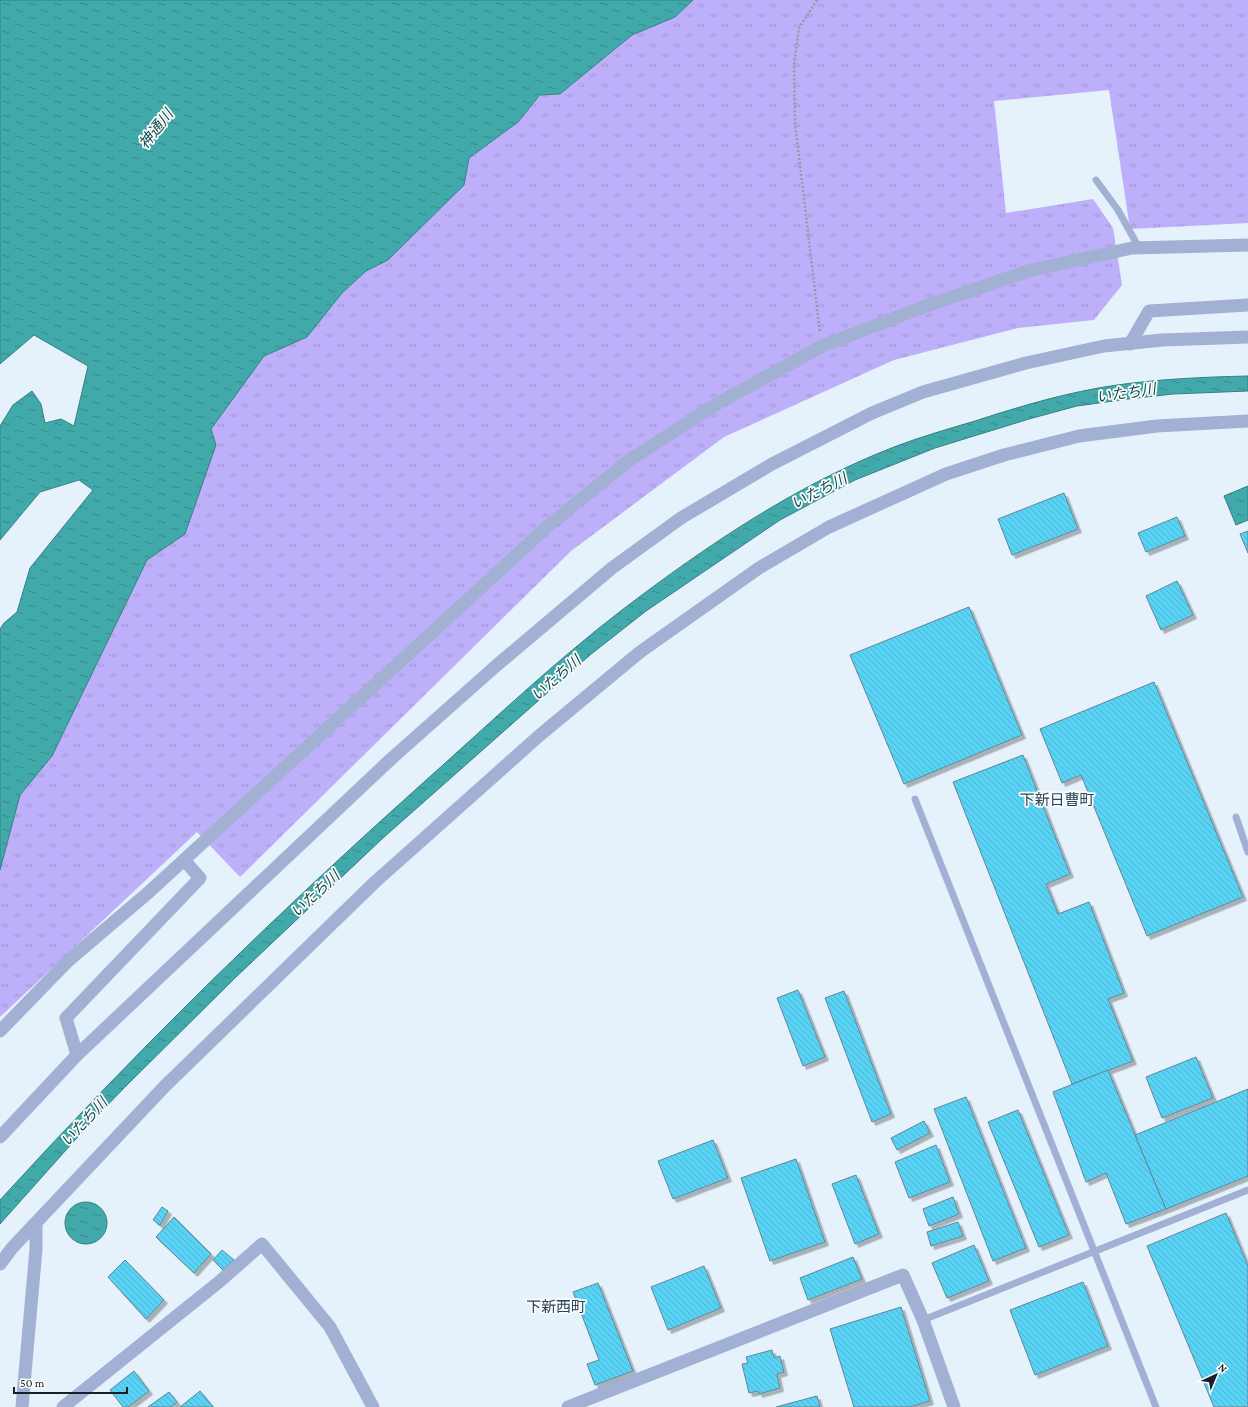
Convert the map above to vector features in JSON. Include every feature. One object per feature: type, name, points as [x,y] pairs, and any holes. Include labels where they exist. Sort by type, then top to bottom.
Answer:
[{"type":"street","points":[[0,1031],[68,961],[149,892],[548,526],[628,461],[715,405],[822,346],[926,306],[1028,271],[1139,248],[1248,245]]},
{"type":"street","points":[[1130,344],[1149,311],[1248,305]]},
{"type":"street","points":[[0,1137],[77,1055],[287,856],[496,665],[612,568],[681,518],[772,464],[872,413],[923,392],[1026,362],[1104,346],[1162,340],[1248,337]]},
{"type":"street","points":[[0,1264],[36,1223],[165,1086],[374,882],[534,740],[640,652],[759,568],[829,527],[946,474],[1004,455],[1079,436],[1157,426],[1248,421]]},
{"type":"street","points":[[77,1055],[66,1018],[200,878],[184,860]]},
{"type":"street","points":[[22,1407],[36,1249],[36,1223]]},
{"type":"street","points":[[63,1407],[219,1282],[262,1244],[330,1327],[373,1407]]},
{"type":"street","points":[[568,1407],[903,1274],[923,1320],[954,1407]]},
{"type":"lane","points":[[1096,180],[1118,210],[1139,248]]},
{"type":"lane","points":[[915,800],[1156,1407]]},
{"type":"lane","points":[[1236,817],[1248,852]]},
{"type":"lane","points":[[923,1320],[1248,1190]]},
{"type":"path","points":[[817,0],[799,28],[794,65],[794,80],[795,123],[822,346]]},
{"type":"green space","points":[[693,0],[1248,0],[1248,223],[1130,229],[1109,90],[994,101],[1006,213],[1093,199],[1113,228],[1122,285],[1094,320],[1018,328],[894,360],[724,437],[571,551],[240,877],[197,832],[0,1017],[0,870],[20,795],[52,756],[147,560],[185,534],[216,445],[211,429],[264,355],[307,337],[342,293],[366,271],[388,260],[464,185],[469,158],[518,122],[541,95],[560,94],[632,35],[675,17]]},
{"type":"water","name":"神通川","points":[[0,0],[693,0],[675,17],[632,35],[560,94],[540,95],[518,122],[469,158],[464,185],[388,260],[366,271],[342,293],[307,337],[264,356],[211,429],[216,445],[185,534],[147,560],[52,756],[20,795],[0,870],[0,629],[4,623],[17,612],[30,568],[93,490],[79,480],[40,492],[0,540],[0,426],[13,405],[32,391],[41,404],[45,423],[61,419],[74,426],[88,366],[34,335],[0,364]]},
{"type":"water","name":"いたち川","points":[[1248,376],[1248,391],[1173,394],[1077,406],[935,448],[855,480],[780,520],[646,611],[590,655],[383,838],[235,978],[91,1122],[0,1224],[0,1200],[154,1038],[314,882],[546,672],[622,610],[719,540],[787,498],[858,462],[934,433],[1045,400],[1081,391],[1133,383],[1166,380]]},
{"type":"water","points":[[1248,486],[1248,520],[1236,525],[1224,496]]},
{"type":"water","points":[[82,1202],[90,1202],[98,1205],[104,1211],[107,1223],[104,1235],[98,1241],[90,1244],[82,1244],[74,1241],[68,1235],[65,1227],[65,1219],[68,1211],[74,1205]]},
{"type":"building","points":[[1064,493],[1078,529],[1012,555],[998,519]]},
{"type":"building","points":[[1177,517],[1185,536],[1146,552],[1138,533]]},
{"type":"building","points":[[1248,531],[1248,553],[1240,534]]},
{"type":"building","points":[[1177,581],[1193,615],[1161,630],[1146,596]]},
{"type":"building","points":[[969,607],[1022,735],[904,784],[850,655]]},
{"type":"building","points":[[1154,682],[1243,897],[1147,936],[1081,775],[1062,783],[1040,729]]},
{"type":"building","points":[[1023,755],[1070,874],[1046,884],[1058,914],[1089,902],[1124,993],[1108,999],[1133,1061],[1072,1084],[953,782]]},
{"type":"building","points":[[798,990],[825,1057],[803,1066],[777,998]]},
{"type":"building","points":[[844,991],[891,1114],[872,1122],[825,998]]},
{"type":"building","points":[[1196,1057],[1213,1098],[1162,1118],[1146,1077]]},
{"type":"building","points":[[1108,1070],[1166,1209],[1126,1224],[1106,1173],[1086,1182],[1053,1092]]},
{"type":"building","points":[[1248,1089],[1248,1176],[1166,1209],[1135,1135]]},
{"type":"building","points":[[966,1097],[1026,1248],[993,1261],[934,1109]]},
{"type":"building","points":[[1018,1110],[1069,1235],[1039,1247],[988,1122]]},
{"type":"building","points":[[924,1121],[930,1133],[897,1150],[891,1138]]},
{"type":"building","points":[[713,1140],[728,1178],[673,1199],[658,1161]]},
{"type":"building","points":[[936,1145],[950,1182],[909,1198],[895,1162]]},
{"type":"building","points":[[796,1159],[825,1242],[770,1261],[741,1178]]},
{"type":"building","points":[[856,1175],[879,1234],[855,1244],[832,1184]]},
{"type":"building","points":[[953,1197],[959,1214],[929,1226],[923,1209]]},
{"type":"building","points":[[162,1207],[168,1211],[160,1225],[153,1220]]},
{"type":"building","points":[[1226,1213],[1248,1266],[1248,1407],[1214,1407],[1147,1246]]},
{"type":"building","points":[[174,1217],[211,1254],[194,1273],[156,1237]]},
{"type":"building","points":[[958,1222],[963,1236],[931,1246],[927,1232]]},
{"type":"building","points":[[974,1245],[989,1281],[947,1298],[932,1263]]},
{"type":"building","points":[[222,1250],[234,1260],[223,1270],[213,1260]]},
{"type":"building","points":[[853,1257],[862,1279],[808,1300],[800,1278]]},
{"type":"building","points":[[125,1260],[164,1300],[146,1319],[108,1277]]},
{"type":"building","points":[[704,1266],[721,1308],[668,1330],[651,1287]]},
{"type":"building","points":[[1083,1282],[1108,1346],[1035,1375],[1010,1310]]},
{"type":"building","points":[[598,1283],[633,1371],[595,1385],[587,1364],[599,1360],[573,1292]]},
{"type":"building","points":[[901,1307],[930,1401],[910,1407],[854,1407],[830,1329]]},
{"type":"building","points":[[772,1350],[774,1358],[780,1356],[784,1372],[777,1374],[780,1388],[759,1394],[758,1391],[749,1393],[742,1364],[748,1363],[746,1357]]},
{"type":"building","points":[[134,1371],[149,1391],[128,1407],[123,1407],[110,1390]]},
{"type":"building","points":[[200,1391],[213,1407],[180,1407]]},
{"type":"building","points":[[169,1392],[177,1402],[171,1407],[148,1407]]},
{"type":"building","points":[[817,1396],[820,1407],[776,1407]]},
{"type":"district","name":"下新日曹町","points":[[1057,800]]},
{"type":"district","name":"下新西町","points":[[556,1307]]}]
